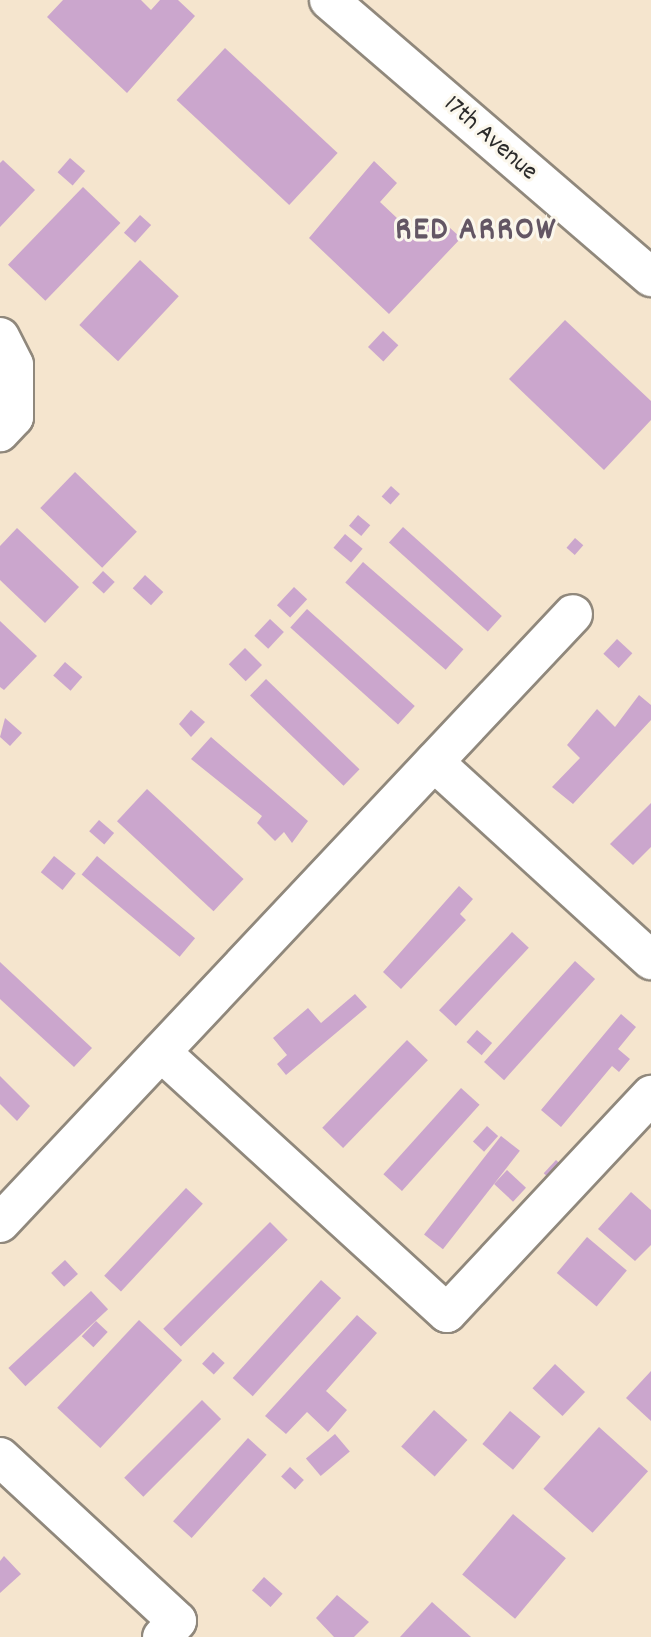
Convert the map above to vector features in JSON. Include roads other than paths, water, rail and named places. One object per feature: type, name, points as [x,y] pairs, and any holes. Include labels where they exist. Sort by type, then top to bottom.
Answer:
[{"type":"street","name":"17th Avenue","points":[[329,0],[651,277]]},
{"type":"street","points":[[0,337],[15,365],[7,425]]},
{"type":"street","points":[[0,1223],[573,614]]},
{"type":"street","points":[[434,762],[651,960]]},
{"type":"street","points":[[161,1052],[447,1313],[651,1095]]},
{"type":"street","points":[[0,1457],[177,1621],[162,1637]]},
{"type":"district","name":"RED ARROW","points":[[476,232]]}]
